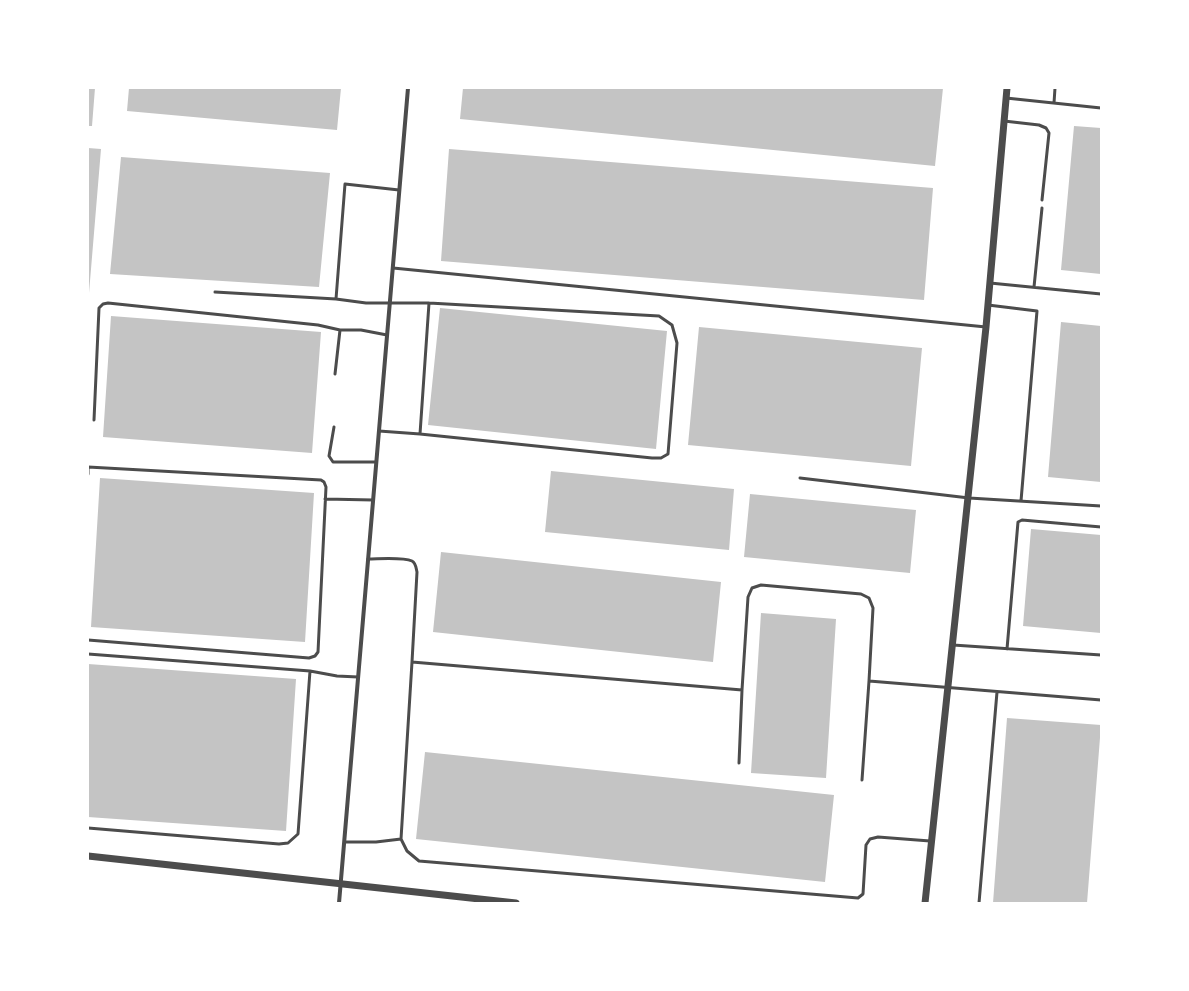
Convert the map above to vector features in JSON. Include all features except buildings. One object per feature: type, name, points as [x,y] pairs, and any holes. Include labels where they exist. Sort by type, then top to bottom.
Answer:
[{"type":"street","points":[[339,903],[408,88]]},
{"type":"street","points":[[925,903],[969,498],[1007,88]]},
{"type":"street","points":[[88,856],[516,903]]},
{"type":"lane","points":[[1054,103],[1055,88]]},
{"type":"lane","points":[[1006,98],[1101,108]]},
{"type":"lane","points":[[1004,121],[1039,125],[1046,128],[1049,133],[1042,200]]},
{"type":"lane","points":[[336,299],[346,184],[399,190]]},
{"type":"lane","points":[[1034,287],[1042,208]]},
{"type":"lane","points":[[392,268],[986,327]]},
{"type":"lane","points":[[990,283],[1101,294]]},
{"type":"lane","points":[[215,292],[336,299],[366,303],[429,303],[659,316],[672,325],[677,343],[668,454],[660,458],[379,431]]},
{"type":"lane","points":[[94,420],[99,308],[103,304],[108,303],[318,325],[340,330],[361,330],[387,335]]},
{"type":"lane","points":[[420,434],[429,303]]},
{"type":"lane","points":[[988,305],[1037,311],[1021,501]]},
{"type":"lane","points":[[335,374],[340,330]]},
{"type":"lane","points":[[334,427],[329,456],[333,462],[376,462]]},
{"type":"lane","points":[[88,474],[88,467],[320,480],[324,482],[326,487],[318,652],[315,656],[309,658],[88,640]]},
{"type":"lane","points":[[800,478],[969,498],[1101,506]]},
{"type":"lane","points":[[326,499],[373,500]]},
{"type":"lane","points":[[1008,649],[1018,522],[1022,520],[1101,527]]},
{"type":"lane","points":[[368,559],[395,559],[412,561],[416,565],[417,572],[401,839],[407,851],[419,861],[850,899],[858,898],[863,894],[866,845],[870,839],[878,837],[932,842]]},
{"type":"lane","points":[[739,763],[748,597],[752,588],[760,585],[861,594],[869,598],[873,608],[862,780]]},
{"type":"lane","points":[[953,645],[1101,655]]},
{"type":"lane","points":[[88,654],[310,671],[337,676],[358,677]]},
{"type":"lane","points":[[412,662],[742,690]]},
{"type":"lane","points":[[88,828],[279,844],[288,843],[298,834],[310,671]]},
{"type":"lane","points":[[869,681],[1101,700]]},
{"type":"lane","points":[[979,903],[997,692]]},
{"type":"lane","points":[[345,842],[376,842],[401,839]]}]
